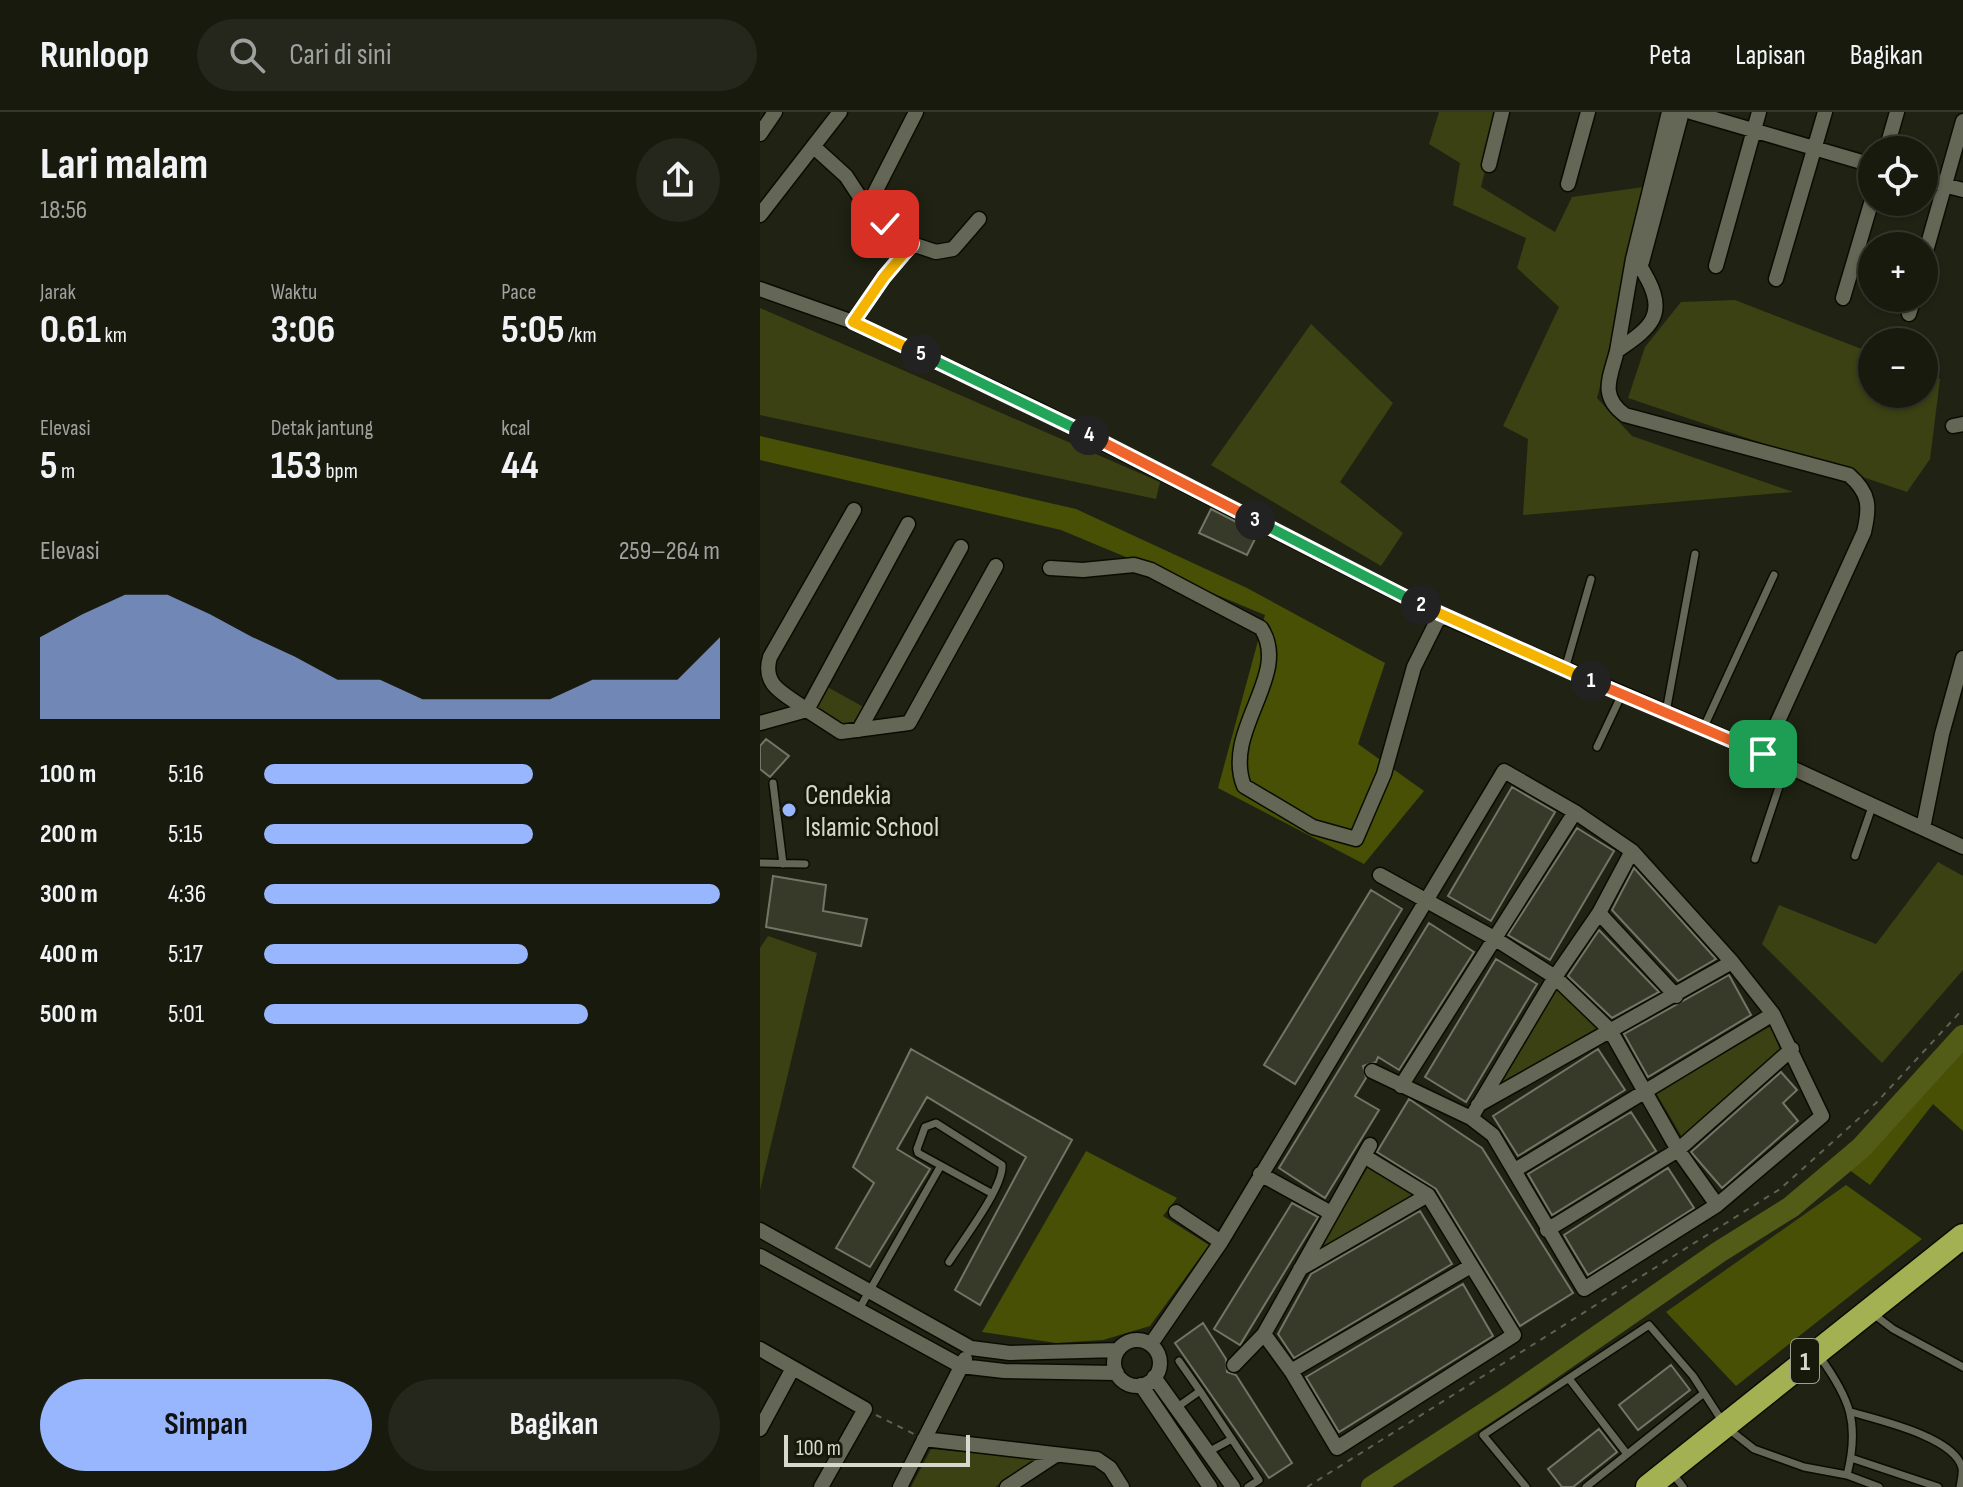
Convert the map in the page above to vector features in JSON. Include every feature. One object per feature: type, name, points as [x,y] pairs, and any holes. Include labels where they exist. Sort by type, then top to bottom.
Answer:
[{"type":"highway","name":"1","points":[[1648,1487],[1676,1478],[1726,1427],[1868,1310],[1963,1238]]},
{"type":"street","points":[[760,134],[775,112]]},
{"type":"street","points":[[760,215],[840,112]]},
{"type":"street","points":[[867,208],[916,112]]},
{"type":"street","points":[[1489,165],[1502,112]]},
{"type":"street","points":[[1568,184],[1588,112]]},
{"type":"street","points":[[1669,112],[1608,392],[1613,406],[1625,415],[1849,475],[1866,491],[1869,515],[1864,532],[1763,754]]},
{"type":"street","points":[[1617,351],[1651,324],[1656,314],[1656,299],[1637,263],[1682,112]]},
{"type":"street","points":[[1691,112],[1858,161]]},
{"type":"street","points":[[1716,266],[1759,112]]},
{"type":"street","points":[[1776,279],[1825,112]]},
{"type":"street","points":[[1890,136],[1897,112]]},
{"type":"street","points":[[1931,232],[1963,121]]},
{"type":"street","points":[[814,147],[846,176],[867,208],[912,244],[945,252],[953,249],[979,219]]},
{"type":"street","points":[[1938,184],[1963,190]]},
{"type":"street","points":[[1843,298],[1867,216]]},
{"type":"street","points":[[853,322],[884,277],[912,244]]},
{"type":"street","points":[[760,289],[853,322],[1041,411],[1440,615],[1763,754],[1963,847]]},
{"type":"street","points":[[854,510],[770,657],[766,671],[770,682],[841,732],[909,723],[996,566]]},
{"type":"street","points":[[760,723],[807,710],[908,524]]},
{"type":"street","points":[[859,730],[961,547]]},
{"type":"street","points":[[1050,568],[1095,570],[1134,565],[1142,567],[1261,628],[1269,642],[1270,660],[1237,755],[1238,772],[1244,786],[1313,827],[1356,839],[1384,774],[1414,667],[1440,615]]},
{"type":"street","points":[[1923,828],[1953,684],[1963,658]]},
{"type":"street","points":[[1151,1344],[1221,1242],[1504,771],[1575,812],[1632,851],[1732,962],[1773,1014],[1822,1116],[1717,1205],[1584,1289],[1547,1230],[1515,1170],[1474,1112],[1401,1086],[1372,1071]]},
{"type":"street","points":[[1401,1086],[1575,812]]},
{"type":"street","points":[[1474,1112],[1555,977],[1599,913],[1632,851]]},
{"type":"street","points":[[1380,875],[1494,938],[1555,977],[1610,1030],[1678,1150],[1717,1205]]},
{"type":"street","points":[[1599,913],[1676,996]]},
{"type":"street","points":[[1474,1112],[1610,1030],[1676,996],[1732,962]]},
{"type":"street","points":[[1515,1170],[1773,1014]]},
{"type":"street","points":[[1547,1230],[1678,1150],[1792,1049]]},
{"type":"street","points":[[1234,1365],[1264,1334],[1367,1151],[1428,1195],[1514,1335],[1337,1448],[1291,1371],[1264,1334]]},
{"type":"street","points":[[1260,1174],[1331,1213]]},
{"type":"street","points":[[1300,1269],[1428,1195]]},
{"type":"street","points":[[1176,1212],[1221,1242]]},
{"type":"street","points":[[760,1230],[971,1348],[1010,1353],[1118,1350],[1135,1340],[1151,1344],[1159,1360],[1154,1377],[1141,1385],[1127,1383],[1114,1366],[1118,1350]]},
{"type":"street","points":[[760,1256],[961,1366],[1117,1373]]},
{"type":"street","points":[[1291,1371],[1471,1266]]},
{"type":"street","points":[[900,1487],[971,1348]]},
{"type":"street","points":[[760,1349],[865,1409],[821,1487]]},
{"type":"street","points":[[760,1429],[793,1368]]},
{"type":"street","points":[[1154,1377],[1233,1487]]},
{"type":"street","points":[[1141,1385],[1210,1487]]},
{"type":"street","points":[[924,1439],[1097,1459],[1110,1468],[1122,1487]]},
{"type":"street","points":[[1007,1487],[1056,1455]]},
{"type":"lane","points":[[1666,712],[1695,554]]},
{"type":"lane","points":[[1703,729],[1774,575]]},
{"type":"lane","points":[[1565,669],[1591,579]]},
{"type":"lane","points":[[1597,747],[1622,694]]},
{"type":"lane","points":[[1755,859],[1786,766]]},
{"type":"lane","points":[[773,783],[783,864]]},
{"type":"lane","points":[[1855,856],[1872,807]]},
{"type":"lane","points":[[760,863],[805,864]]},
{"type":"lane","points":[[949,1262],[1001,1177],[1002,1165],[931,1123],[925,1127],[918,1153],[991,1193]]},
{"type":"lane","points":[[858,1311],[940,1167]]},
{"type":"lane","points":[[1868,1310],[1893,1329],[1963,1367]]},
{"type":"lane","points":[[1526,1487],[1483,1435],[1649,1325],[1704,1393],[1726,1427],[1754,1449],[1776,1459],[1847,1475],[1879,1487]]},
{"type":"lane","points":[[1816,1352],[1844,1392],[1851,1412],[1851,1458],[1847,1475]]},
{"type":"lane","points":[[1179,1361],[1259,1480],[1248,1487]]},
{"type":"lane","points":[[1570,1380],[1627,1454]]},
{"type":"lane","points":[[1176,1408],[1200,1391]]},
{"type":"lane","points":[[1586,1487],[1704,1393]]},
{"type":"lane","points":[[1851,1412],[1912,1430],[1941,1445],[1959,1462],[1962,1470],[1960,1487]]},
{"type":"lane","points":[[1208,1452],[1232,1439]]},
{"type":"lane","points":[[1851,1458],[1938,1487]]},
{"type":"path","points":[[1307,1487],[1780,1189],[1876,1103],[1963,1009]]},
{"type":"path","points":[[890,1423],[924,1439]]},
{"type":"green space","points":[[1439,112],[1500,112],[1481,187],[1555,232],[1572,197],[1651,186],[1597,398],[1632,436],[1793,492],[1523,515],[1528,439],[1503,426],[1559,307],[1517,268],[1526,238],[1453,205],[1460,163],[1429,144]]},
{"type":"green space","points":[[1735,300],[1858,348],[1858,408],[1936,408],[1930,459],[1907,492],[1628,398],[1645,347],[1681,302]]},
{"type":"green space","points":[[760,308],[1160,482],[1156,499],[760,415]]},
{"type":"green space","points":[[1311,324],[1393,403],[1340,482],[1403,533],[1381,566],[1211,465]]},
{"type":"green space","points":[[760,436],[1076,509],[1247,588],[1385,663],[1358,744],[1424,791],[1364,864],[1218,788],[1265,615],[1061,530],[760,460]]},
{"type":"green space","points":[[824,685],[867,709],[856,726],[842,728],[811,709]]},
{"type":"green space","points":[[1938,862],[1963,876],[1963,970],[1882,1063],[1762,944],[1779,905],[1876,944]]},
{"type":"green space","points":[[768,936],[817,953],[760,1190],[760,948]]},
{"type":"green space","points":[[1557,988],[1597,1028],[1494,1089]]},
{"type":"green space","points":[[1771,1026],[1780,1050],[1682,1137],[1656,1093]]},
{"type":"green space","points":[[1963,1048],[1963,1131],[1933,1104],[1870,1185],[1848,1169]]},
{"type":"green space","points":[[1086,1151],[1177,1198],[1163,1216],[1209,1245],[1150,1326],[1103,1340],[1056,1343],[982,1332]]},
{"type":"green space","points":[[1368,1167],[1417,1196],[1318,1250]]},
{"type":"green space","points":[[1846,1185],[1922,1239],[1736,1386],[1666,1312]]},
{"type":"green space","points":[[931,1449],[1038,1459],[995,1487],[911,1487]]},
{"type":"building","points":[[1211,509],[1258,533],[1247,555],[1199,533]]},
{"type":"building","points":[[766,739],[789,756],[770,777],[760,769],[760,746]]},
{"type":"building","points":[[1512,787],[1555,812],[1491,921],[1448,896]]},
{"type":"building","points":[[1577,828],[1614,851],[1550,960],[1508,935]]},
{"type":"building","points":[[1634,868],[1716,959],[1678,981],[1612,910]]},
{"type":"building","name":"Cendekia Islamic School","points":[[773,876],[826,885],[823,911],[867,919],[861,946],[766,927]]},
{"type":"building","points":[[1371,890],[1402,909],[1295,1084],[1264,1065]]},
{"type":"building","points":[[1429,923],[1474,952],[1399,1070],[1378,1057],[1376,1062],[1363,1066],[1366,1078],[1355,1096],[1379,1110],[1325,1198],[1279,1168]]},
{"type":"building","points":[[1599,930],[1659,992],[1612,1018],[1568,976]]},
{"type":"building","points":[[1496,959],[1537,984],[1466,1102],[1425,1077]]},
{"type":"building","points":[[1729,975],[1751,1015],[1648,1077],[1624,1034]]},
{"type":"building","points":[[911,1049],[1072,1140],[980,1305],[955,1290],[1026,1157],[927,1097],[897,1149],[930,1169],[870,1267],[836,1248],[874,1183],[853,1167]]},
{"type":"building","points":[[1598,1049],[1625,1090],[1518,1156],[1493,1116]]},
{"type":"building","points":[[1781,1072],[1797,1090],[1783,1103],[1798,1121],[1722,1188],[1691,1152]]},
{"type":"building","points":[[1409,1099],[1482,1148],[1573,1293],[1520,1326],[1436,1189],[1377,1152]]},
{"type":"building","points":[[1631,1112],[1656,1151],[1552,1215],[1528,1174]]},
{"type":"building","points":[[1668,1168],[1694,1208],[1588,1275],[1564,1235]]},
{"type":"building","points":[[1292,1203],[1318,1217],[1240,1345],[1214,1329]]},
{"type":"building","points":[[1420,1211],[1452,1264],[1294,1358],[1278,1334],[1311,1274]]},
{"type":"building","points":[[1463,1284],[1493,1336],[1339,1432],[1306,1377]]},
{"type":"building","points":[[1203,1323],[1226,1359],[1227,1372],[1236,1375],[1292,1463],[1269,1478],[1175,1343]]},
{"type":"building","points":[[1671,1365],[1690,1390],[1638,1430],[1619,1405]]},
{"type":"building","points":[[1599,1429],[1617,1452],[1573,1487],[1562,1487],[1548,1469]]},
{"type":"waterway","points":[[1372,1487],[1510,1397],[1719,1252],[1791,1207],[1861,1148],[1963,1036]]},
{"type":"place","name":"Cendekia Islamic School","points":[[789,810]]},
{"type":"route","points":[[885,224],[912,244],[884,277],[853,322],[1041,411],[1440,615],[1763,754]]}]
